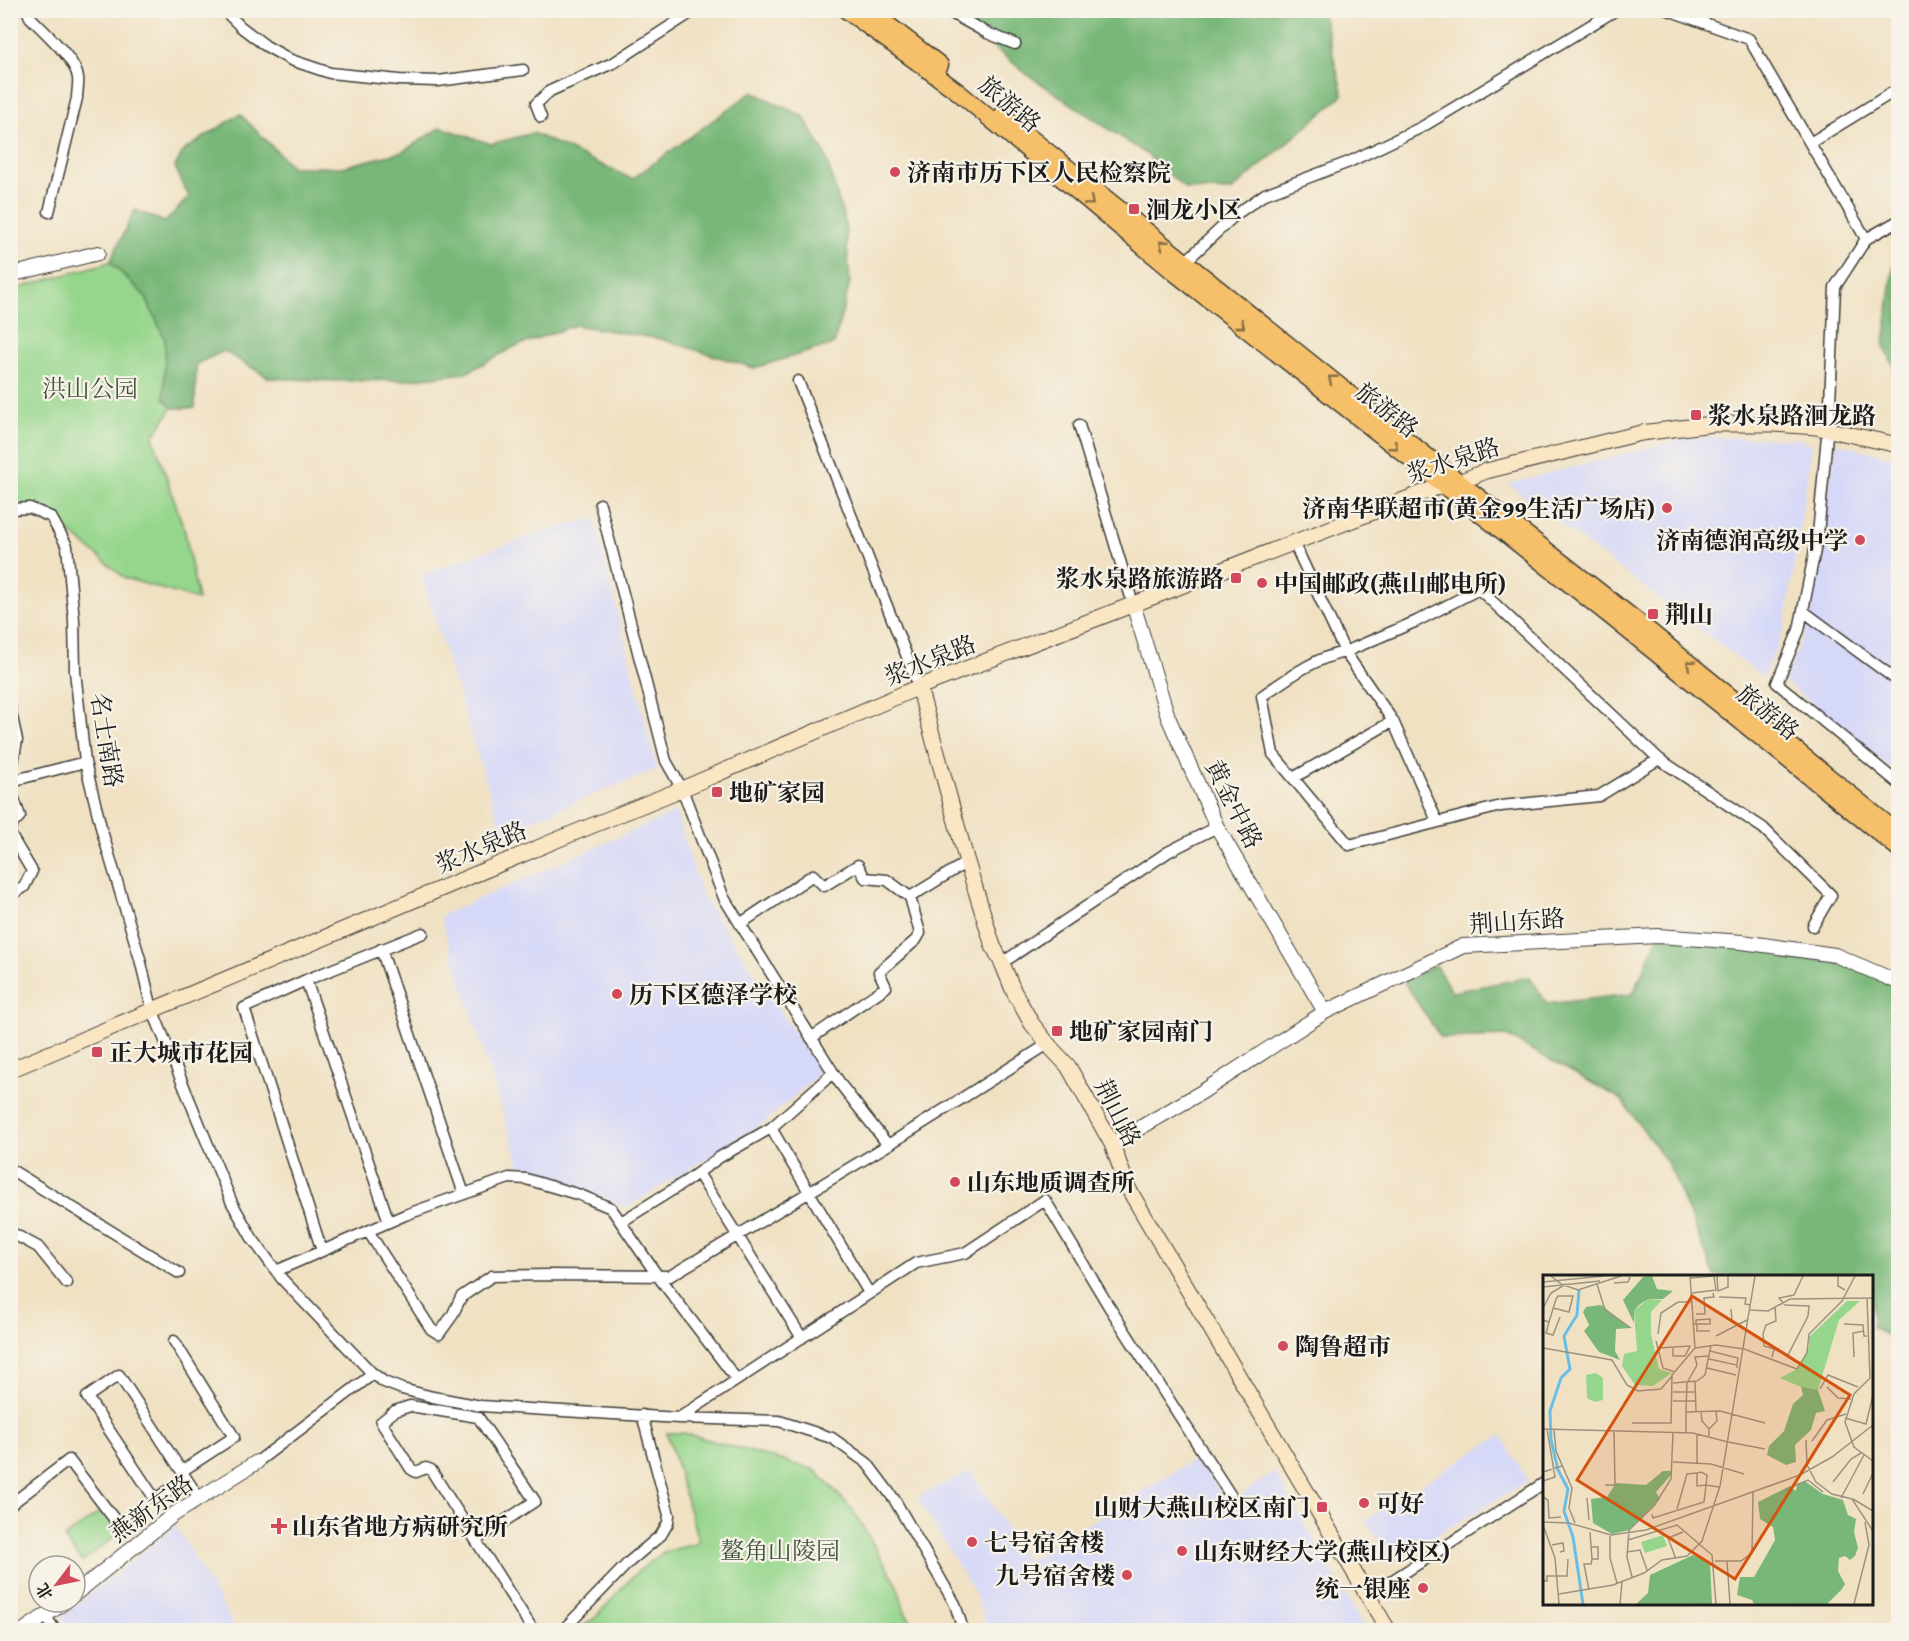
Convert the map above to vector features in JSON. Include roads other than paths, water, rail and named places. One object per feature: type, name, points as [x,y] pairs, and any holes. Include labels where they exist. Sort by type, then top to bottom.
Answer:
[{"type":"main road","name":"旅游路","points":[[846,10],[957,91],[1180,267],[1451,483],[1610,616],[1899,848]]},
{"type":"main road","name":"旅游路","points":[[869,10],[984,99],[1180,267]]},
{"type":"main road","name":"浆水泉路","points":[[10,1070],[920,687],[1293,541],[1486,471],[1641,433],[1713,424],[1775,424],[1827,429],[1899,445]]},
{"type":"main road","name":"旅游路","points":[[1451,483],[1642,625],[1899,833]]},
{"type":"main road","name":"荆山路","points":[[920,687],[967,862],[993,946],[1014,992],[1032,1024],[1068,1066],[1112,1144],[1128,1188],[1388,1630]]},
{"type":"street","points":[[27,10],[30,17],[70,61],[78,79],[77,98],[49,212]]},
{"type":"street","points":[[224,10],[241,27],[266,46],[291,60],[330,73],[399,80],[438,81],[523,70]]},
{"type":"street","points":[[541,117],[536,104],[550,92],[615,62],[695,10]]},
{"type":"street","points":[[946,10],[987,33],[1015,44]]},
{"type":"street","points":[[1180,267],[1235,215],[1265,194],[1349,162],[1422,127],[1616,10]]},
{"type":"street","points":[[1668,10],[1749,39],[1866,238]]},
{"type":"street","points":[[1810,143],[1899,89]]},
{"type":"street","points":[[1899,220],[1866,238],[1835,287],[1830,402],[1818,535],[1799,630],[1777,684],[1899,783]]},
{"type":"street","points":[[10,275],[98,253]]},
{"type":"street","points":[[798,381],[920,687]]},
{"type":"street","points":[[1079,425],[1133,604]]},
{"type":"street","points":[[600,504],[666,761],[682,789],[724,898],[833,1073],[888,1145]]},
{"type":"street","name":"名士南路","points":[[10,508],[30,508],[51,517],[67,546],[74,620],[75,671],[85,762],[104,842],[140,959],[152,1009],[232,1203],[252,1238],[276,1271],[373,1374],[384,1382],[402,1389],[481,1406],[679,1418],[779,1421],[832,1438],[867,1463],[894,1499],[955,1604],[963,1630]]},
{"type":"street","points":[[1293,541],[1345,652],[1393,721],[1437,821]]},
{"type":"street","points":[[1659,759],[1599,796],[1501,806],[1349,845],[1273,754],[1262,696],[1297,672],[1327,656],[1345,652],[1417,621],[1479,590],[1659,759],[1763,828],[1831,896],[1813,926]]},
{"type":"street","name":"黄金中路","points":[[1133,604],[1168,717],[1217,827],[1325,1012]]},
{"type":"street","points":[[1803,611],[1899,681]]},
{"type":"street","points":[[10,708],[17,740],[10,779]]},
{"type":"street","points":[[1293,778],[1393,721]]},
{"type":"street","points":[[10,827],[20,816],[10,786],[23,778],[85,762]]},
{"type":"street","points":[[1002,963],[1162,856],[1217,827]]},
{"type":"street","points":[[10,834],[33,871],[24,886],[10,896]]},
{"type":"street","points":[[910,897],[967,862]]},
{"type":"street","points":[[740,924],[813,875],[824,886],[858,865],[865,878],[887,880],[910,897],[920,933],[916,940],[879,972],[886,987],[811,1038]]},
{"type":"street","points":[[322,1251],[243,1008],[423,933]]},
{"type":"street","name":"荆山东路","points":[[1112,1144],[1202,1092],[1325,1012],[1463,946],[1658,936],[1742,942],[1834,955],[1899,981]]},
{"type":"street","points":[[381,950],[464,1194]]},
{"type":"street","points":[[306,980],[389,1222]]},
{"type":"street","points":[[368,1231],[431,1329],[439,1334],[452,1316],[461,1297],[492,1276],[670,1276],[888,1145],[1048,1044]]},
{"type":"street","points":[[621,1222],[720,1157],[771,1128],[833,1073]]},
{"type":"street","points":[[771,1128],[869,1293]]},
{"type":"street","points":[[10,1169],[179,1274]]},
{"type":"street","points":[[698,1173],[802,1338]]},
{"type":"street","points":[[276,1271],[389,1222],[464,1194],[509,1178],[526,1179],[580,1195],[611,1208],[657,1275],[737,1380]]},
{"type":"street","points":[[679,1418],[916,1263],[965,1253],[1045,1200],[1108,1305],[1231,1496],[1225,1499]]},
{"type":"street","points":[[10,1232],[38,1246],[67,1283]]},
{"type":"street","points":[[174,1341],[234,1437],[184,1475],[155,1499],[87,1397],[119,1375],[184,1475],[199,1498]]},
{"type":"street","points":[[257,1462],[373,1374]]},
{"type":"street","points":[[476,1539],[535,1501],[478,1417],[410,1406],[381,1422],[411,1469],[416,1472],[426,1468],[431,1470],[533,1630]]},
{"type":"street","points":[[563,1630],[629,1562],[661,1535],[668,1523],[669,1515],[642,1415]]},
{"type":"street","points":[[10,1505],[69,1460],[118,1524]]},
{"type":"street","name":"燕新东路","points":[[87,1584],[173,1515],[257,1462]]},
{"type":"street","points":[[1368,1596],[1543,1484]]},
{"type":"street","points":[[24,1630],[50,1614]]},
{"type":"street","points":[[46,1617],[55,1630]]},
{"type":"place","name":"济南市历下区人民检察院","points":[[895,172]]},
{"type":"place","name":"洄龙小区","points":[[1134,209]]},
{"type":"place","name":"浆水泉路洄龙路","points":[[1696,415]]},
{"type":"place","name":"济南华联超市(黄金99生活广场店)","points":[[1667,508]]},
{"type":"place","name":"济南德润高级中学","points":[[1860,540]]},
{"type":"place","name":"浆水泉路旅游路","points":[[1236,578]]},
{"type":"place","name":"中国邮政(燕山邮电所)","points":[[1262,583]]},
{"type":"place","name":"荆山","points":[[1653,614]]},
{"type":"place","name":"地矿家园","points":[[717,792]]},
{"type":"place","name":"历下区德泽学校","points":[[617,994]]},
{"type":"place","name":"地矿家园南门","points":[[1057,1031]]},
{"type":"place","name":"正大城市花园","points":[[97,1052]]},
{"type":"place","name":"山东地质调查所","points":[[955,1182]]},
{"type":"place","name":"陶鲁超市","points":[[1283,1346]]},
{"type":"place","name":"可好","points":[[1364,1503]]},
{"type":"place","name":"山财大燕山校区南门","points":[[1322,1507]]},
{"type":"place","name":"山东省地方病研究所","points":[[279,1526]]},
{"type":"place","name":"七号宿舍楼","points":[[972,1542]]},
{"type":"place","name":"山东财经大学(燕山校区)","points":[[1182,1551]]},
{"type":"place","name":"九号宿舍楼","points":[[1127,1575]]},
{"type":"place","name":"统一银座","points":[[1423,1588]]},
{"type":"park label","name":"洪山公园","points":[[90,388]]},
{"type":"park label","name":"鳌角山陵园","points":[[780,1550]]}]
